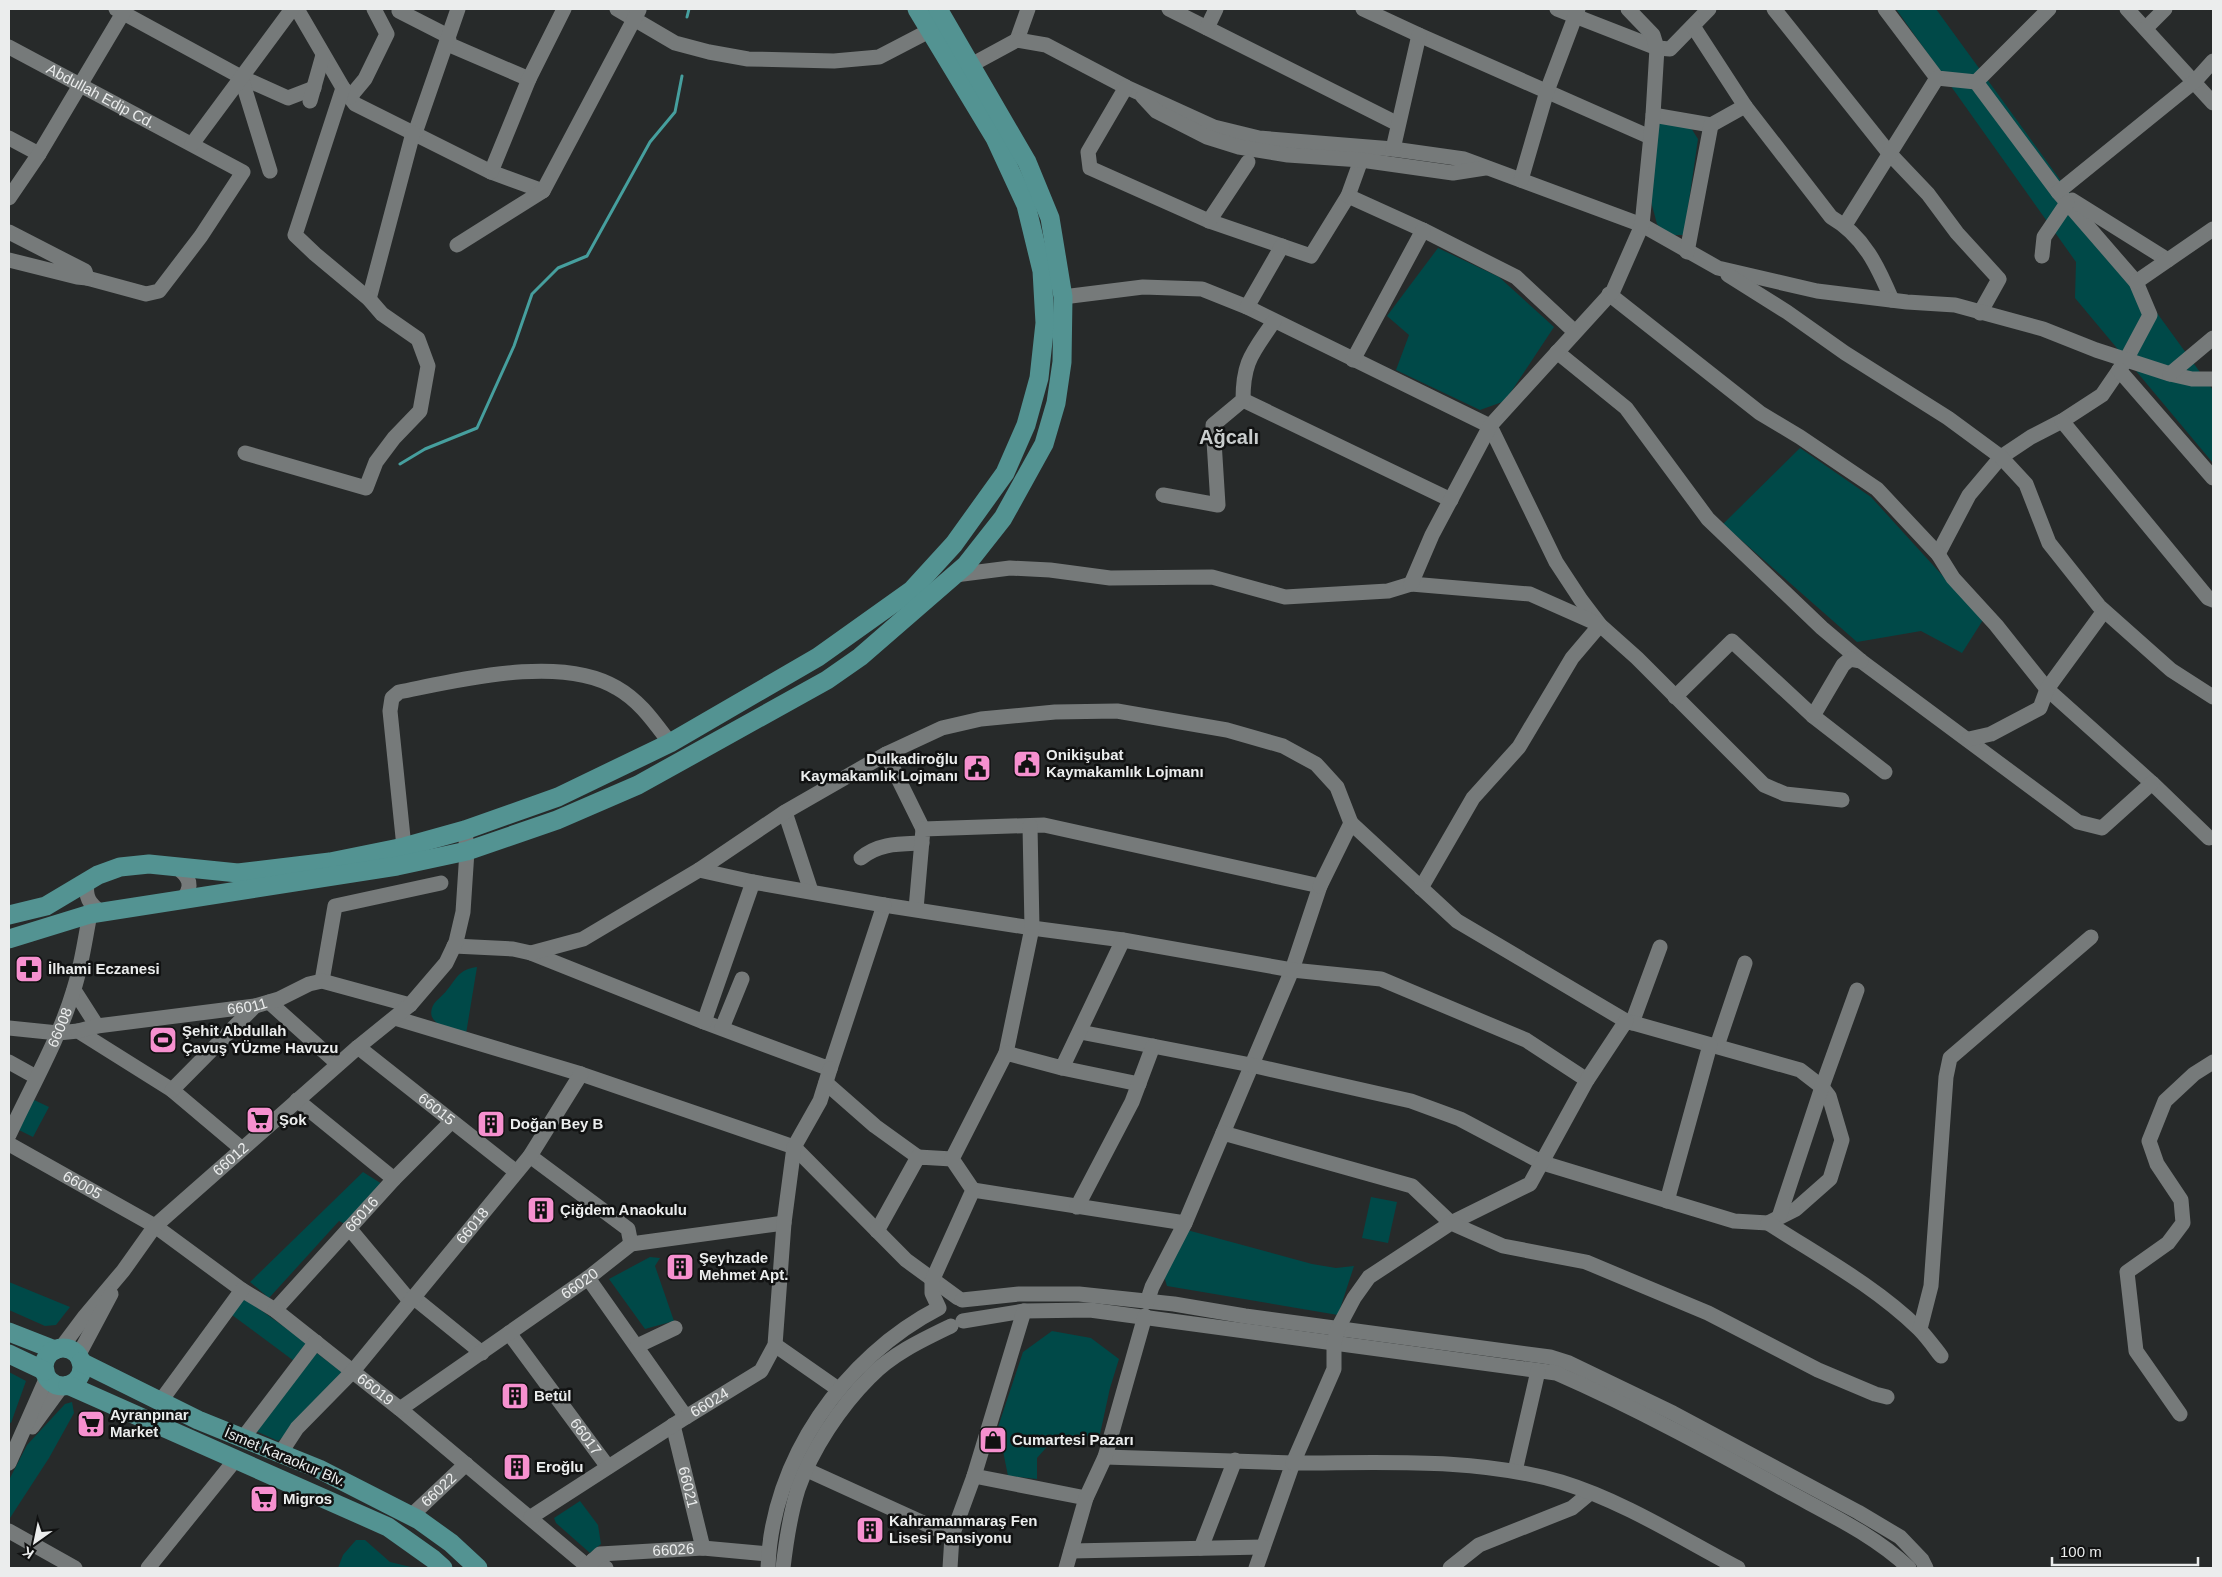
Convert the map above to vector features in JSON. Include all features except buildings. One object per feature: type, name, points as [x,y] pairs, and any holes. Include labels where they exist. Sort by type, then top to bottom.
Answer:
[{"type":"main road","points":[[9,915],[46,906],[98,875],[120,868],[149,864],[238,873],[330,862],[404,847],[465,830],[558,797],[670,742],[818,657],[912,590],[954,544],[1005,474],[1026,425],[1039,378],[1045,323],[1042,271],[1026,205],[995,138],[917,9]]},
{"type":"main road","points":[[9,939],[95,913],[397,866],[467,851],[557,820],[638,784],[827,680],[860,657],[966,565],[1003,518],[1044,444],[1056,403],[1062,362],[1063,297],[1050,218],[1038,187],[1027,162],[938,9]]},
{"type":"main road","name":"İsmet Karaokur Blv.","points":[[9,1332],[69,1354],[160,1402],[319,1469],[411,1516],[450,1543],[478,1568]]},
{"type":"main road","name":"İsmet Karaokur Blv.","points":[[9,1354],[56,1380],[388,1528],[443,1568]]},
{"type":"main road","points":[[69,1354],[82,1368],[78,1378],[56,1380],[46,1359],[69,1354]]},
{"type":"street","points":[[192,144],[292,9]]},
{"type":"street","points":[[296,9],[346,93],[355,104],[490,172],[543,191]]},
{"type":"street","points":[[374,9],[387,34]]},
{"type":"street","points":[[369,299],[414,133],[458,9]]},
{"type":"street","points":[[490,172],[529,79],[564,9]]},
{"type":"street","points":[[617,9],[637,13],[675,43],[709,52],[748,59],[834,61],[879,57],[929,31]]},
{"type":"street","points":[[1017,40],[1028,9]]},
{"type":"street","points":[[1169,9],[1398,124]]},
{"type":"street","points":[[1206,28],[1216,9]]},
{"type":"street","points":[[1363,9],[1391,14],[1419,35],[1650,137]]},
{"type":"street","points":[[1558,9],[1576,12],[1657,48],[1670,49],[1709,9]]},
{"type":"street","points":[[1411,584],[1432,534],[1490,426],[1609,294],[1642,225],[1653,115],[1657,48],[1653,35],[1628,9]]},
{"type":"street","points":[[1774,9],[1889,153],[1928,194],[1957,233],[1999,279],[1980,313]]},
{"type":"street","points":[[1885,9],[1937,78],[1976,82],[2062,197],[2136,282],[2150,315],[2123,365],[2102,395],[2001,457],[1969,495],[1938,554]]},
{"type":"street","points":[[1976,82],[2049,9]]},
{"type":"street","points":[[2128,9],[2213,103]]},
{"type":"street","points":[[2146,28],[2165,9]]},
{"type":"street","points":[[245,453],[366,488],[376,462],[394,438],[420,411],[428,366],[418,339],[382,314],[369,299],[295,235],[346,93],[365,79],[399,10],[448,36],[450,45],[529,79]]},
{"type":"street","points":[[9,198],[39,154],[120,11],[241,77],[288,98],[312,95],[324,55]]},
{"type":"street","points":[[1521,180],[1547,91],[1576,12]]},
{"type":"street","points":[[457,245],[543,191],[637,13]]},
{"type":"street","points":[[1693,26],[1745,106],[1831,217],[1845,225],[1875,260],[1892,300]]},
{"type":"street","points":[[1393,149],[1419,35]]},
{"type":"street","points":[[971,65],[1017,40],[1046,45],[1132,90],[1214,127],[1259,138],[1393,149],[1464,159],[1642,225],[1718,268],[1787,312],[1845,353],[1948,418],[2001,457],[2026,484],[2049,543],[2104,611],[2171,670],[2213,697]]},
{"type":"street","name":"Abdullah Edip Cd.","points":[[9,47],[78,86],[243,172],[201,236],[159,291],[146,294],[87,278]]},
{"type":"street","points":[[2042,256],[2044,237],[2062,197],[2195,81],[2213,61]]},
{"type":"street","points":[[241,77],[270,171]]},
{"type":"street","points":[[1845,225],[1937,78]]},
{"type":"street","points":[[1132,90],[1156,111],[1206,137],[1239,148],[1361,160],[1453,173],[1485,168]]},
{"type":"street","points":[[1132,90],[1088,152],[1090,168],[1209,221],[1311,256],[1348,196],[1361,160]]},
{"type":"street","points":[[1653,115],[1711,125],[1745,106]]},
{"type":"street","points":[[1687,252],[1711,125]]},
{"type":"street","points":[[9,138],[39,154]]},
{"type":"street","points":[[1209,221],[1248,162]]},
{"type":"street","points":[[1348,196],[1423,230],[1516,277],[1575,332]]},
{"type":"street","points":[[2062,197],[2168,260]]},
{"type":"street","points":[[2136,282],[2213,229]]},
{"type":"street","points":[[1353,360],[1423,230]]},
{"type":"street","points":[[9,232],[85,271],[87,278],[77,278],[9,260]]},
{"type":"street","points":[[1247,307],[1282,246]]},
{"type":"street","points":[[1718,268],[1817,291],[1955,305],[2043,329],[2123,365],[2192,378],[2213,379]]},
{"type":"street","points":[[1063,297],[1144,287],[1202,289],[1247,307],[1490,426],[1556,562],[1600,625],[1764,785],[1784,794],[1842,800]]},
{"type":"street","points":[[1609,294],[1760,413],[1877,489],[1938,554],[1954,578],[1996,625],[2047,689],[2152,783],[2209,838]]},
{"type":"street","points":[[1243,400],[1243,377],[1247,361],[1274,321]]},
{"type":"street","points":[[2170,374],[2213,338]]},
{"type":"street","points":[[1557,352],[1626,408],[1708,519],[1822,628],[1861,661],[1969,739],[2078,822],[2102,828],[2152,783]]},
{"type":"street","points":[[2123,365],[2213,478]]},
{"type":"street","points":[[1163,494],[1218,505],[1213,425],[1243,400]]},
{"type":"street","points":[[1243,400],[1451,500]]},
{"type":"street","points":[[2062,421],[2208,598],[2213,600]]},
{"type":"street","points":[[955,575],[1010,568],[1050,570],[1110,578],[1212,577],[1285,597],[1388,591],[1411,584],[1530,594],[1600,625]]},
{"type":"street","points":[[1969,739],[1992,734],[2040,708],[2047,689],[2104,611]]},
{"type":"street","points":[[1421,888],[1474,798],[1519,747],[1572,658],[1600,625]]},
{"type":"street","points":[[1675,697],[1732,641],[1813,716],[1885,772]]},
{"type":"street","points":[[1813,716],[1843,665],[1850,659],[1861,661]]},
{"type":"street","points":[[404,847],[390,710],[392,698],[399,692],[497,672],[562,673],[595,676],[618,688],[642,706],[670,742]]},
{"type":"street","points":[[531,953],[583,939],[699,870],[785,812],[886,754],[942,728],[981,719],[1055,712],[1117,711],[1227,730],[1283,746],[1316,764],[1337,788],[1351,823],[1457,921],[1629,1022],[1800,1070],[1822,1087],[1829,1096],[1842,1140],[1830,1179],[1796,1209],[1774,1220],[1734,1221],[1543,1163],[1460,1119],[1411,1101],[1252,1066],[1080,1032]]},
{"type":"street","points":[[886,754],[922,836],[916,909]]},
{"type":"street","points":[[785,812],[811,891]]},
{"type":"street","points":[[1066,1568],[1086,1498],[1105,1457],[1152,1287],[1185,1222],[1252,1066],[1292,970],[1320,886],[1351,823]]},
{"type":"street","points":[[861,858],[882,846],[922,836],[1044,825],[1320,886]]},
{"type":"street","points":[[952,1159],[1006,1053],[1032,928],[1030,826]]},
{"type":"street","name":"66012","points":[[69,1354],[155,1226],[358,1046],[410,1005],[446,963],[454,946],[463,912],[467,851],[465,830]]},
{"type":"street","points":[[176,867],[188,877],[189,882],[188,893],[182,900]]},
{"type":"street","points":[[699,870],[884,906],[916,909],[1032,928],[1123,940],[1292,970],[1381,979],[1526,1040],[1587,1080]]},
{"type":"street","points":[[88,882],[87,898],[95,913]]},
{"type":"street","points":[[410,1005],[322,981],[335,906],[441,882]]},
{"type":"street","points":[[704,1022],[753,882]]},
{"type":"street","points":[[794,1147],[820,1100],[884,906]]},
{"type":"street","name":"66008","points":[[9,1135],[58,1033],[74,990],[95,913]]},
{"type":"street","points":[[1920,1329],[1931,1286],[1946,1077],[1950,1058],[2091,937]]},
{"type":"street","points":[[1062,1068],[1123,940]]},
{"type":"street","points":[[454,946],[513,949],[531,953],[722,1028],[828,1076],[875,1126],[918,1157],[952,1159]]},
{"type":"street","points":[[1256,1568],[1294,1463],[1334,1370],[1336,1336],[1354,1298],[1369,1277],[1451,1223],[1530,1184],[1587,1080],[1629,1022],[1660,947]]},
{"type":"street","points":[[1668,1201],[1714,1046],[1745,963]]},
{"type":"street","points":[[722,1028],[742,979]]},
{"type":"street","name":"66011","points":[[9,1028],[58,1033],[262,1004],[279,1000],[309,984],[322,981]]},
{"type":"street","points":[[74,990],[97,1026]]},
{"type":"street","points":[[1774,1220],[1857,990]]},
{"type":"street","points":[[172,1090],[262,1004],[338,1064]]},
{"type":"street","points":[[395,1018],[582,1074],[794,1147],[906,1260],[932,1281],[960,1299],[967,1308],[966,1318],[912,1345],[871,1376],[851,1399],[825,1436],[798,1489],[786,1537],[783,1568]]},
{"type":"street","points":[[78,1031],[172,1090],[242,1149]]},
{"type":"street","name":"66015","points":[[358,1046],[451,1122],[515,1171]]},
{"type":"street","points":[[1078,1207],[1110,1149],[1139,1084],[1153,1046]]},
{"type":"street","points":[[1006,1053],[1062,1068],[1139,1084]]},
{"type":"street","points":[[9,1062],[36,1077]]},
{"type":"street","points":[[2180,1414],[2136,1351],[2127,1272],[2168,1242],[2183,1223],[2180,1200],[2157,1164],[2149,1140],[2165,1101],[2194,1074],[2213,1062]]},
{"type":"street","name":"66018","points":[[280,1454],[297,1428],[353,1371],[515,1171],[530,1156],[582,1074]]},
{"type":"street","points":[[297,1100],[394,1179]]},
{"type":"street","name":"66016","points":[[275,1310],[394,1179],[451,1122]]},
{"type":"street","points":[[1223,1133],[1412,1186],[1451,1223],[1503,1246],[1586,1262],[1708,1314],[1818,1370],[1875,1394],[1887,1397]]},
{"type":"street","name":"66005","points":[[9,1144],[155,1226]]},
{"type":"street","name":"66024","points":[[531,1517],[673,1425],[761,1371],[775,1345],[784,1223],[794,1147]]},
{"type":"street","points":[[530,1156],[628,1229],[631,1244],[784,1223]]},
{"type":"street","points":[[877,1231],[918,1157]]},
{"type":"street","points":[[952,1159],[973,1190],[1185,1222]]},
{"type":"street","points":[[973,1190],[932,1281],[932,1293],[939,1308],[942,1321],[957,1324],[1024,1311],[1146,1309]]},
{"type":"street","points":[[1774,1220],[1920,1329],[1940,1356]]},
{"type":"street","name":"66019","points":[[155,1226],[242,1290],[275,1310],[593,1566]]},
{"type":"street","points":[[349,1228],[412,1299],[482,1353]]},
{"type":"street","name":"66020","points":[[400,1409],[588,1278],[631,1244]]},
{"type":"street","points":[[588,1278],[686,1417]]},
{"type":"street","points":[[160,1402],[242,1290]]},
{"type":"street","points":[[768,1561],[773,1517],[780,1493],[816,1422],[838,1389],[904,1328],[939,1308],[944,1300],[948,1298],[960,1299],[1019,1294],[1079,1294],[1146,1309],[1336,1336],[1556,1373],[1614,1398],[1688,1436],[1856,1529],[1889,1550],[1909,1568]]},
{"type":"street","points":[[950,1568],[952,1536],[974,1476],[1024,1311]]},
{"type":"street","points":[[637,1346],[675,1328]]},
{"type":"street","name":"66017","points":[[509,1334],[608,1467]]},
{"type":"street","points":[[1336,1336],[1550,1357],[1569,1362],[1674,1413],[1858,1512],[1900,1537],[1922,1560],[1926,1568]]},
{"type":"street","points":[[243,1438],[316,1342]]},
{"type":"street","points":[[775,1345],[838,1389]]},
{"type":"street","points":[[1515,1471],[1538,1371]]},
{"type":"street","points":[[12,1457],[56,1380]]},
{"type":"street","name":"66021","points":[[673,1425],[703,1548]]},
{"type":"street","points":[[1105,1457],[1294,1463],[1421,1464],[1515,1471],[1562,1482],[1590,1493],[1636,1514],[1738,1568]]},
{"type":"street","points":[[148,1568],[236,1459]]},
{"type":"street","points":[[1201,1548],[1235,1460]]},
{"type":"street","name":"66022","points":[[411,1516],[466,1464]]},
{"type":"street","points":[[806,1470],[952,1536]]},
{"type":"street","points":[[974,1476],[1086,1498]]},
{"type":"street","points":[[1450,1568],[1479,1545],[1572,1508],[1590,1493]]},
{"type":"street","points":[[9,1531],[75,1568]]},
{"type":"street","points":[[1071,1551],[1263,1547]]},
{"type":"street","name":"66026","points":[[593,1566],[600,1554],[703,1548],[768,1561]]},
{"type":"shaded area","points":[[1896,9],[1936,9],[2213,390],[2213,463],[2075,298],[2076,262]]},
{"type":"shaded area","points":[[1659,122],[1691,128],[1698,139],[1684,235],[1667,235],[1657,224],[1650,198]]},
{"type":"shaded area","points":[[1438,248],[1499,277],[1554,327],[1505,401],[1480,410],[1396,370],[1409,335],[1387,316]]},
{"type":"shaded area","points":[[1800,448],[1871,497],[1983,620],[1962,653],[1921,631],[1857,642],[1723,524]]},
{"type":"shaded area","points":[[477,967],[466,1034],[437,1023],[431,1014],[435,1003],[462,972]]},
{"type":"shaded area","points":[[32,1099],[49,1107],[33,1137],[17,1129]]},
{"type":"shaded area","points":[[363,1172],[382,1184],[345,1224],[339,1221],[269,1298],[250,1282]]},
{"type":"shaded area","points":[[1371,1197],[1397,1202],[1388,1243],[1362,1238]]},
{"type":"shaded area","points":[[1187,1230],[1312,1264],[1336,1268],[1354,1266],[1338,1315],[1167,1286],[1164,1276]]},
{"type":"shaded area","points":[[650,1257],[660,1258],[655,1266],[674,1321],[645,1329],[609,1279]]},
{"type":"shaded area","points":[[9,1282],[70,1307],[56,1325],[45,1326],[9,1310]]},
{"type":"shaded area","points":[[244,1298],[307,1343],[294,1361],[232,1315]]},
{"type":"shaded area","points":[[1052,1331],[1091,1338],[1119,1359],[1110,1388],[1100,1434],[1053,1440],[1037,1458],[1037,1479],[1008,1476],[1003,1451],[995,1436],[1023,1352]]},
{"type":"shaded area","points":[[314,1351],[342,1372],[278,1441],[256,1431]]},
{"type":"shaded area","points":[[9,1372],[26,1381],[11,1423],[9,1422]]},
{"type":"shaded area","points":[[72,1402],[74,1413],[49,1458],[10,1518],[9,1480],[27,1445],[65,1404]]},
{"type":"shaded area","points":[[580,1501],[598,1525],[601,1544],[590,1553],[556,1523],[554,1518]]},
{"type":"shaded area","points":[[356,1540],[365,1540],[390,1562],[415,1568],[338,1568],[343,1555]]},
{"type":"waterway","points":[[687,17],[689,9]]},
{"type":"waterway","points":[[400,464],[425,449],[477,428],[514,346],[532,294],[558,268],[587,256],[650,142],[675,112],[682,76]]},
{"type":"place","name":"Onikişubat Kaymakamlık Lojmanı","points":[[1027,764]]},
{"type":"place","name":"Dulkadiroğlu Kaymakamlık Lojmanı","points":[[977,768]]},
{"type":"place","name":"İlhami Eczanesi","points":[[29,969]]},
{"type":"place","name":"Şehit Abdullah Çavuş YÜzme Havuzu","points":[[163,1040]]},
{"type":"place","name":"Şok","points":[[260,1120]]},
{"type":"place","name":"Doğan Bey B","points":[[491,1124]]},
{"type":"place","name":"Çiğdem Anaokulu","points":[[541,1210]]},
{"type":"place","name":"Şeyhzade Mehmet Apt.","points":[[680,1267]]},
{"type":"place","name":"Betül","points":[[515,1396]]},
{"type":"place","name":"Ayranpınar Market","points":[[91,1424]]},
{"type":"place","name":"Cumartesi Pazarı","points":[[993,1440]]},
{"type":"place","name":"Eroğlu","points":[[517,1467]]},
{"type":"place","name":"Migros","points":[[264,1499]]},
{"type":"place","name":"Kahramanmaraş Fen Lisesi Pansiyonu","points":[[870,1530]]},
{"type":"district","name":"Ağcalı","points":[[1229,437]]}]
